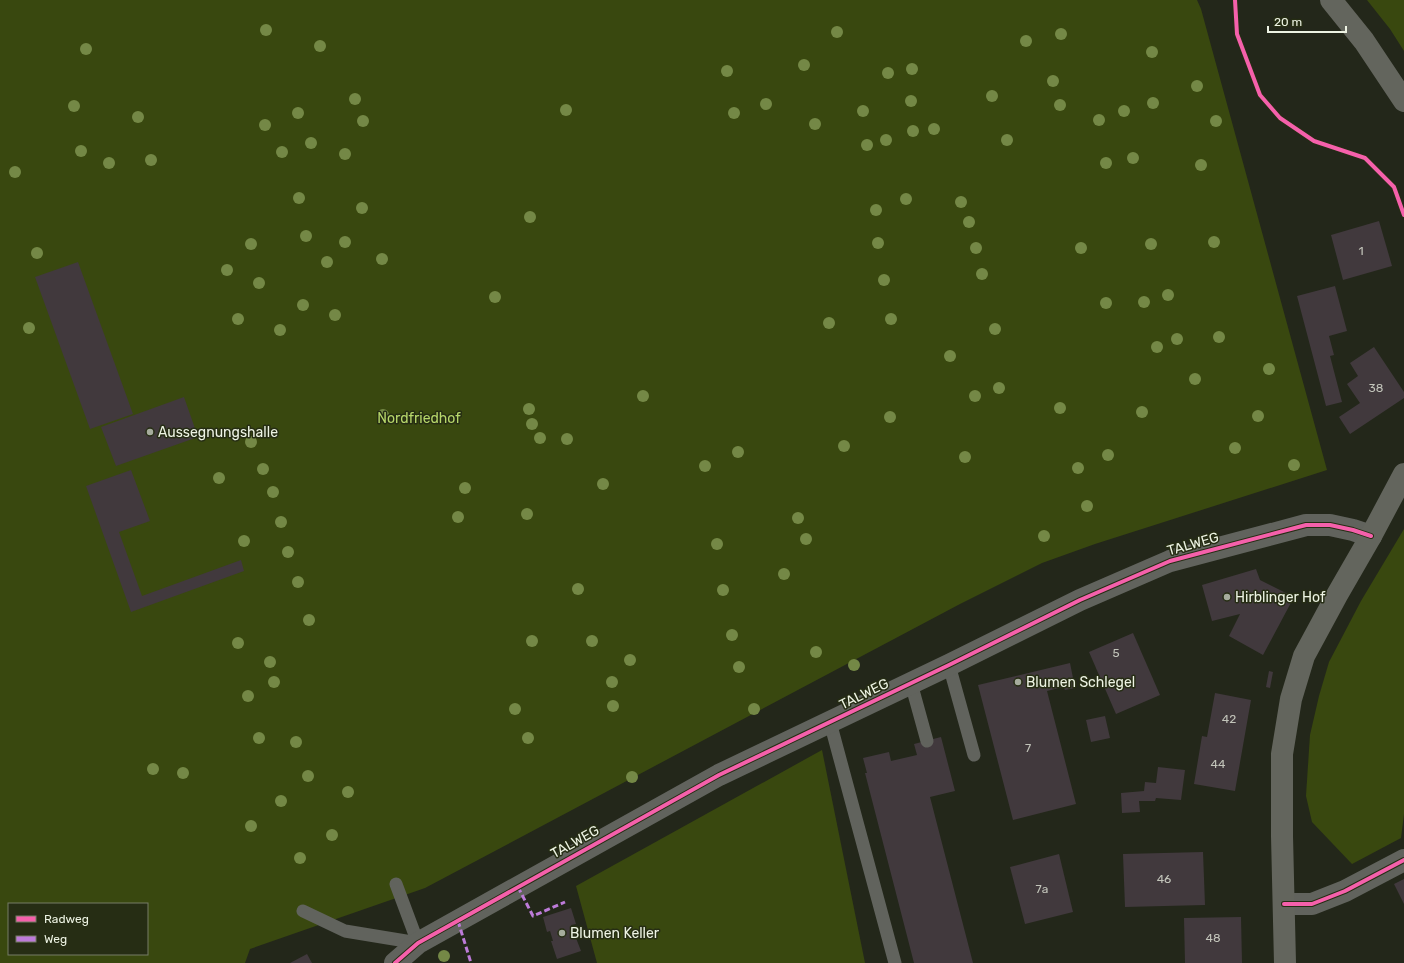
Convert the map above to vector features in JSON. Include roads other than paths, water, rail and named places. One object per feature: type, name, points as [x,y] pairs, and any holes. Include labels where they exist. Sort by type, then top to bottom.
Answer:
[{"type":"main road","points":[[1332,0],[1364,41],[1404,101]]},
{"type":"main road","points":[[1285,963],[1282,754],[1291,699],[1304,656],[1404,474]]},
{"type":"street","name":"TALWEG","points":[[395,963],[418,943],[719,775],[949,665],[1080,600],[1170,561],[1306,525],[1330,525],[1371,536]]},
{"type":"street","points":[[1284,904],[1312,904],[1346,891],[1404,860]]},
{"type":"lane","points":[[949,665],[974,755]]},
{"type":"lane","points":[[911,683],[927,741]]},
{"type":"lane","points":[[830,722],[895,963]]},
{"type":"lane","points":[[303,911],[345,931],[418,943],[396,884]]},
{"type":"place","name":"Aussegnungshalle","points":[[150,432]]},
{"type":"place","name":"Hirblinger Hof","points":[[1227,597]]},
{"type":"place","name":"Blumen Schlegel","points":[[1018,682]]},
{"type":"place","name":"Blumen Keller","points":[[562,933]]},
{"type":"park label","name":"Nordfriedhof","points":[[419,418]]}]
